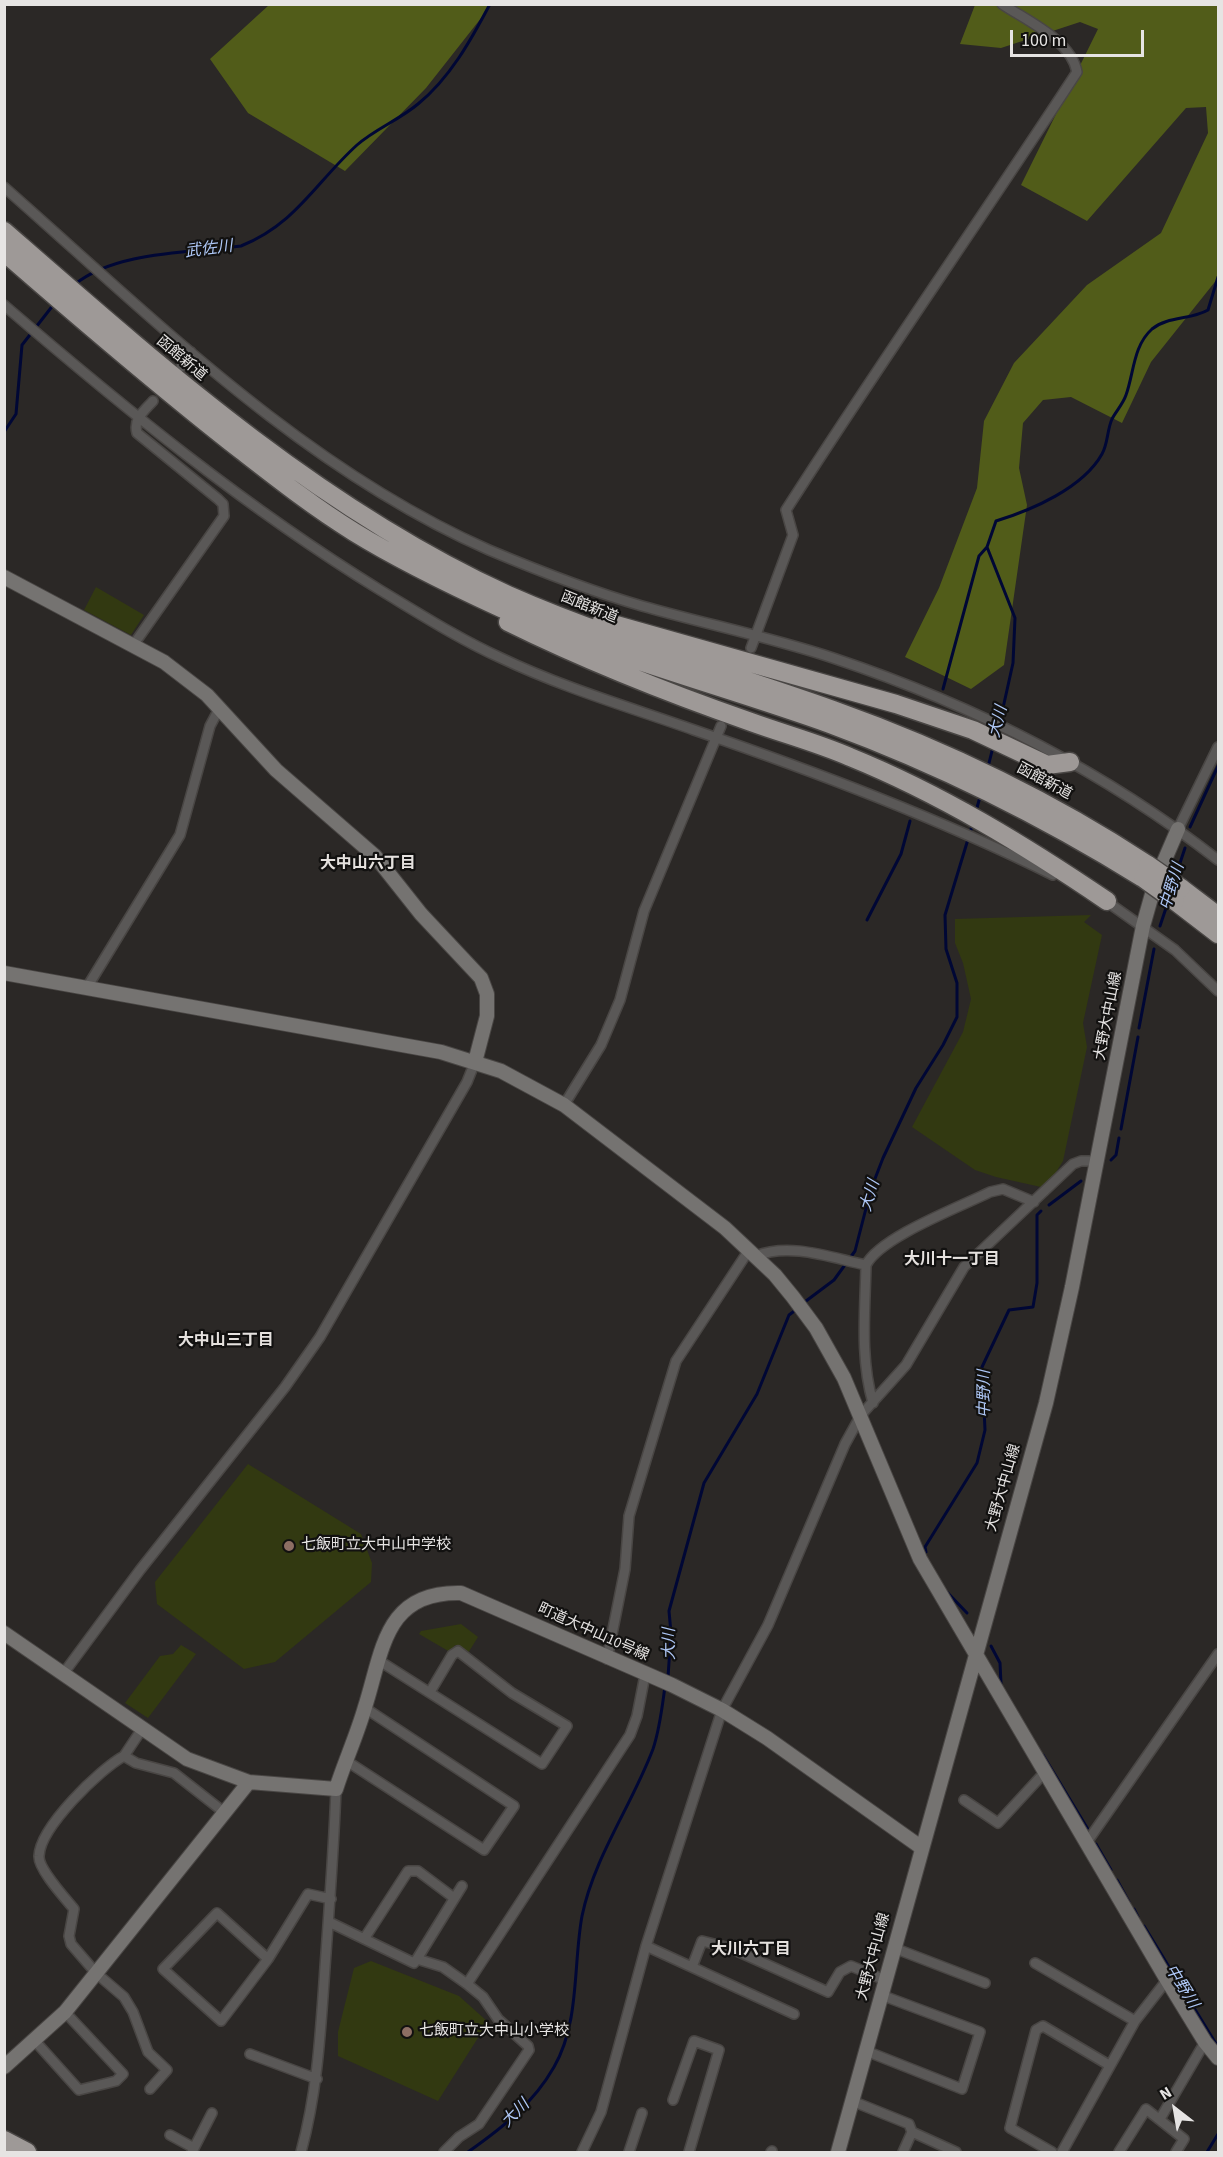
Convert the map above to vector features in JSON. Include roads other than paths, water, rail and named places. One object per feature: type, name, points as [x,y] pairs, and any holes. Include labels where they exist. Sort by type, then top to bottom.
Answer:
[{"type":"highway","name":"函館新道","points":[[4,231],[50,281],[203,420],[354,531],[410,563],[504,609],[607,650],[963,770]]},
{"type":"highway","name":"函館新道","points":[[4,252],[50,281]]},
{"type":"highway","name":"函館新道","points":[[76,303],[223,417],[348,505],[458,571],[612,637],[832,710],[992,784],[1045,819],[1145,872],[1178,894],[1218,916]]},
{"type":"highway","points":[[354,531],[465,600],[566,651],[739,718],[850,757],[956,808],[981,831],[1031,849],[1107,901]]},
{"type":"highway","points":[[458,571],[594,619],[896,705],[973,730],[1002,734],[1047,765],[1070,762]]},
{"type":"highway","name":"函館新道","points":[[1178,894],[1218,934]]},
{"type":"highway","points":[[4,2140],[27,2152]]},
{"type":"street","points":[[751,648],[793,535],[786,510],[859,396],[973,231],[1077,72],[1075,60],[1059,43],[1002,4]]},
{"type":"street","points":[[4,187],[191,352],[316,451],[386,495],[449,530],[532,568],[592,590],[830,657],[976,712],[1002,734]]},
{"type":"street","points":[[4,304],[192,462],[297,538],[442,628],[502,658],[581,692],[717,738],[951,827],[981,831]]},
{"type":"street","points":[[181,367],[191,352]]},
{"type":"street","points":[[134,644],[224,516],[225,510],[218,499],[137,434],[135,426],[138,417],[153,401]]},
{"type":"street","points":[[4,577],[134,644],[207,695],[276,770],[375,856],[421,914],[481,978],[487,994],[487,1016],[468,1082],[320,1337],[285,1387],[141,1570],[63,1674]]},
{"type":"street","points":[[86,989],[180,835],[210,726],[219,709]]},
{"type":"street","points":[[564,1105],[601,1045],[620,1000],[644,911],[721,726]]},
{"type":"street","points":[[1178,828],[1218,747]]},
{"type":"street","points":[[1070,762],[1098,776],[1178,828],[1218,860]]},
{"type":"street","name":"大野大中山線","points":[[838,2152],[1046,1403],[1143,926],[1155,880],[1178,828]]},
{"type":"street","points":[[1107,901],[1175,950],[1218,991]]},
{"type":"street","points":[[4,973],[387,1041],[441,1052],[501,1071],[564,1105],[644,1164],[753,1253],[794,1297],[828,1348],[861,1415],[920,1559],[1167,1980],[1205,2042],[1218,2058]]},
{"type":"street","points":[[582,2152],[601,2112],[646,1946],[722,1710],[768,1625],[845,1444],[861,1415],[906,1365],[964,1267],[1072,1164],[1081,1161],[1096,1161]]},
{"type":"street","points":[[873,1403],[866,1370],[864,1344],[866,1265],[871,1256],[881,1247],[990,1192],[1003,1189],[1034,1202]]},
{"type":"street","points":[[607,1659],[626,1569],[629,1516],[676,1361],[753,1253],[784,1250],[845,1259],[866,1265]]},
{"type":"street","name":"町道大中山10号線","points":[[336,1789],[365,1708],[382,1643],[391,1626],[407,1608],[429,1597],[452,1593],[485,1603],[607,1659],[672,1685],[722,1710],[767,1738],[922,1848]]},
{"type":"street","points":[[4,1633],[187,1759],[249,1782],[336,1789],[331,1899],[317,2079],[301,2152]]},
{"type":"street","points":[[378,1660],[542,1764],[567,1726],[512,1693],[458,1651],[452,1655],[430,1692]]},
{"type":"street","points":[[1087,1842],[1218,1654]]},
{"type":"street","points":[[467,1984],[630,1735],[649,1676]]},
{"type":"street","points":[[345,1760],[484,1850],[514,1806],[365,1708]]},
{"type":"street","points":[[142,1729],[124,1756],[110,1764],[69,1804],[56,1820],[38,1856],[41,1866],[74,1909],[69,1936],[71,1944],[96,1973],[124,1997],[133,2012],[148,2052],[167,2070],[150,2089]]},
{"type":"street","points":[[124,1756],[136,1763],[174,1773],[225,1813]]},
{"type":"street","points":[[964,1800],[998,1823],[1044,1773]]},
{"type":"street","points":[[4,2067],[65,2012],[249,1782]]},
{"type":"street","points":[[364,1939],[408,1871],[418,1871],[454,1898]]},
{"type":"street","points":[[329,1922],[414,1963],[462,1886]]},
{"type":"street","points":[[268,1959],[217,1913],[163,1969],[221,2021],[268,1959],[308,1894],[331,1899]]},
{"type":"street","points":[[692,1967],[702,1941],[730,1948],[828,1992],[840,1972],[851,1966],[885,1980]]},
{"type":"street","points":[[646,1946],[794,2014]]},
{"type":"street","points":[[894,1948],[985,1983]]},
{"type":"street","points":[[417,1959],[443,1967],[467,1984],[483,1997],[498,2019],[528,2046],[529,2050],[479,2124],[459,2137],[444,2152]]},
{"type":"street","points":[[1035,1963],[1135,2021]]},
{"type":"street","points":[[1062,2152],[1135,2021],[1167,1980]]},
{"type":"street","points":[[866,2051],[962,2089],[980,2032],[881,1995]]},
{"type":"street","points":[[35,2041],[79,2090],[116,2081],[123,2074],[65,2012]]},
{"type":"street","points":[[1052,2152],[1010,2128],[1036,2030],[1043,2026],[1109,2065]]},
{"type":"street","points":[[673,2100],[694,2041],[719,2050],[689,2152]]},
{"type":"street","points":[[1160,2119],[1205,2042]]},
{"type":"street","points":[[250,2054],[317,2079]]},
{"type":"street","points":[[852,2101],[909,2124],[912,2132],[954,2152]]},
{"type":"street","points":[[1119,2152],[1146,2109],[1184,2139],[1176,2152]]},
{"type":"street","points":[[170,2135],[193,2150],[212,2113]]},
{"type":"street","points":[[630,2152],[642,2113]]},
{"type":"street","points":[[903,2152],[912,2132]]},
{"type":"waterway","name":"武佐川","points":[[74,285],[91,274],[131,260],[177,252],[241,246],[277,226],[357,145],[411,110],[430,94],[459,58],[490,4]]},
{"type":"waterway","name":"大川","points":[[997,735],[1013,663],[1015,618],[987,547],[996,521],[1025,511],[1055,496],[1070,487],[1093,466],[1104,450],[1110,423],[1125,398],[1141,343],[1158,325],[1208,310],[1218,277]]},
{"type":"waterway","name":"武佐川","points":[[4,432],[16,414],[22,345],[54,304]]},
{"type":"waterway","points":[[943,689],[979,556],[987,547]]},
{"type":"waterway","name":"大川","points":[[988,767],[993,747]]},
{"type":"waterway","name":"中野川","points":[[1190,827],[1218,766]]},
{"type":"waterway","name":"大川","points":[[976,811],[980,797]]},
{"type":"waterway","points":[[867,920],[901,854],[910,821]]},
{"type":"waterway","name":"大川","points":[[802,1304],[834,1280],[855,1251],[871,1189],[883,1158],[916,1088],[943,1045],[957,1017],[957,983],[946,949],[945,915],[972,826]]},
{"type":"waterway","name":"中野川","points":[[1176,875],[1185,848]]},
{"type":"waterway","name":"中野川","points":[[1160,926],[1167,905]]},
{"type":"waterway","name":"中野川","points":[[1139,1028],[1154,949]]},
{"type":"waterway","name":"中野川","points":[[1121,1129],[1138,1037]]},
{"type":"waterway","name":"中野川","points":[[1111,1160],[1116,1155],[1119,1138]]},
{"type":"waterway","name":"中野川","points":[[1049,1205],[1081,1181]]},
{"type":"waterway","name":"中野川","points":[[926,1552],[925,1547],[977,1463],[985,1430],[982,1367],[1009,1310],[1033,1307],[1037,1283],[1037,1215],[1041,1211]]},
{"type":"waterway","name":"大川","points":[[668,1677],[671,1633],[669,1611],[704,1483],[757,1394],[789,1315],[797,1309]]},
{"type":"waterway","name":"中野川","points":[[946,1591],[967,1613]]},
{"type":"waterway","name":"中野川","points":[[991,1646],[1000,1663],[1001,1684]]},
{"type":"waterway","name":"大川","points":[[468,2152],[493,2134],[527,2104],[546,2080],[562,2050],[572,2012],[579,1935],[588,1894],[604,1852],[653,1749],[665,1686]]},
{"type":"waterway","name":"中野川","points":[[1043,1755],[1089,1831]]},
{"type":"waterway","name":"中野川","points":[[1096,1844],[1111,1870]]},
{"type":"waterway","name":"中野川","points":[[1117,1880],[1129,1902]]},
{"type":"waterway","name":"中野川","points":[[1134,1909],[1138,1917]]},
{"type":"waterway","name":"中野川","points":[[1144,1926],[1218,2047]]},
{"type":"waterway","name":"中野川","points":[[1207,2152],[1218,2134]]},
{"type":"place","name":"七飯町立大中山中学校","points":[[289,1546]]},
{"type":"place","name":"七飯町立大中山小学校","points":[[407,2032]]},
{"type":"district","name":"大中山六丁目","points":[[368,864]]},
{"type":"district","name":"大川十一丁目","points":[[952,1260]]},
{"type":"district","name":"大中山三丁目","points":[[226,1341]]},
{"type":"district","name":"大川六丁目","points":[[751,1950]]}]
